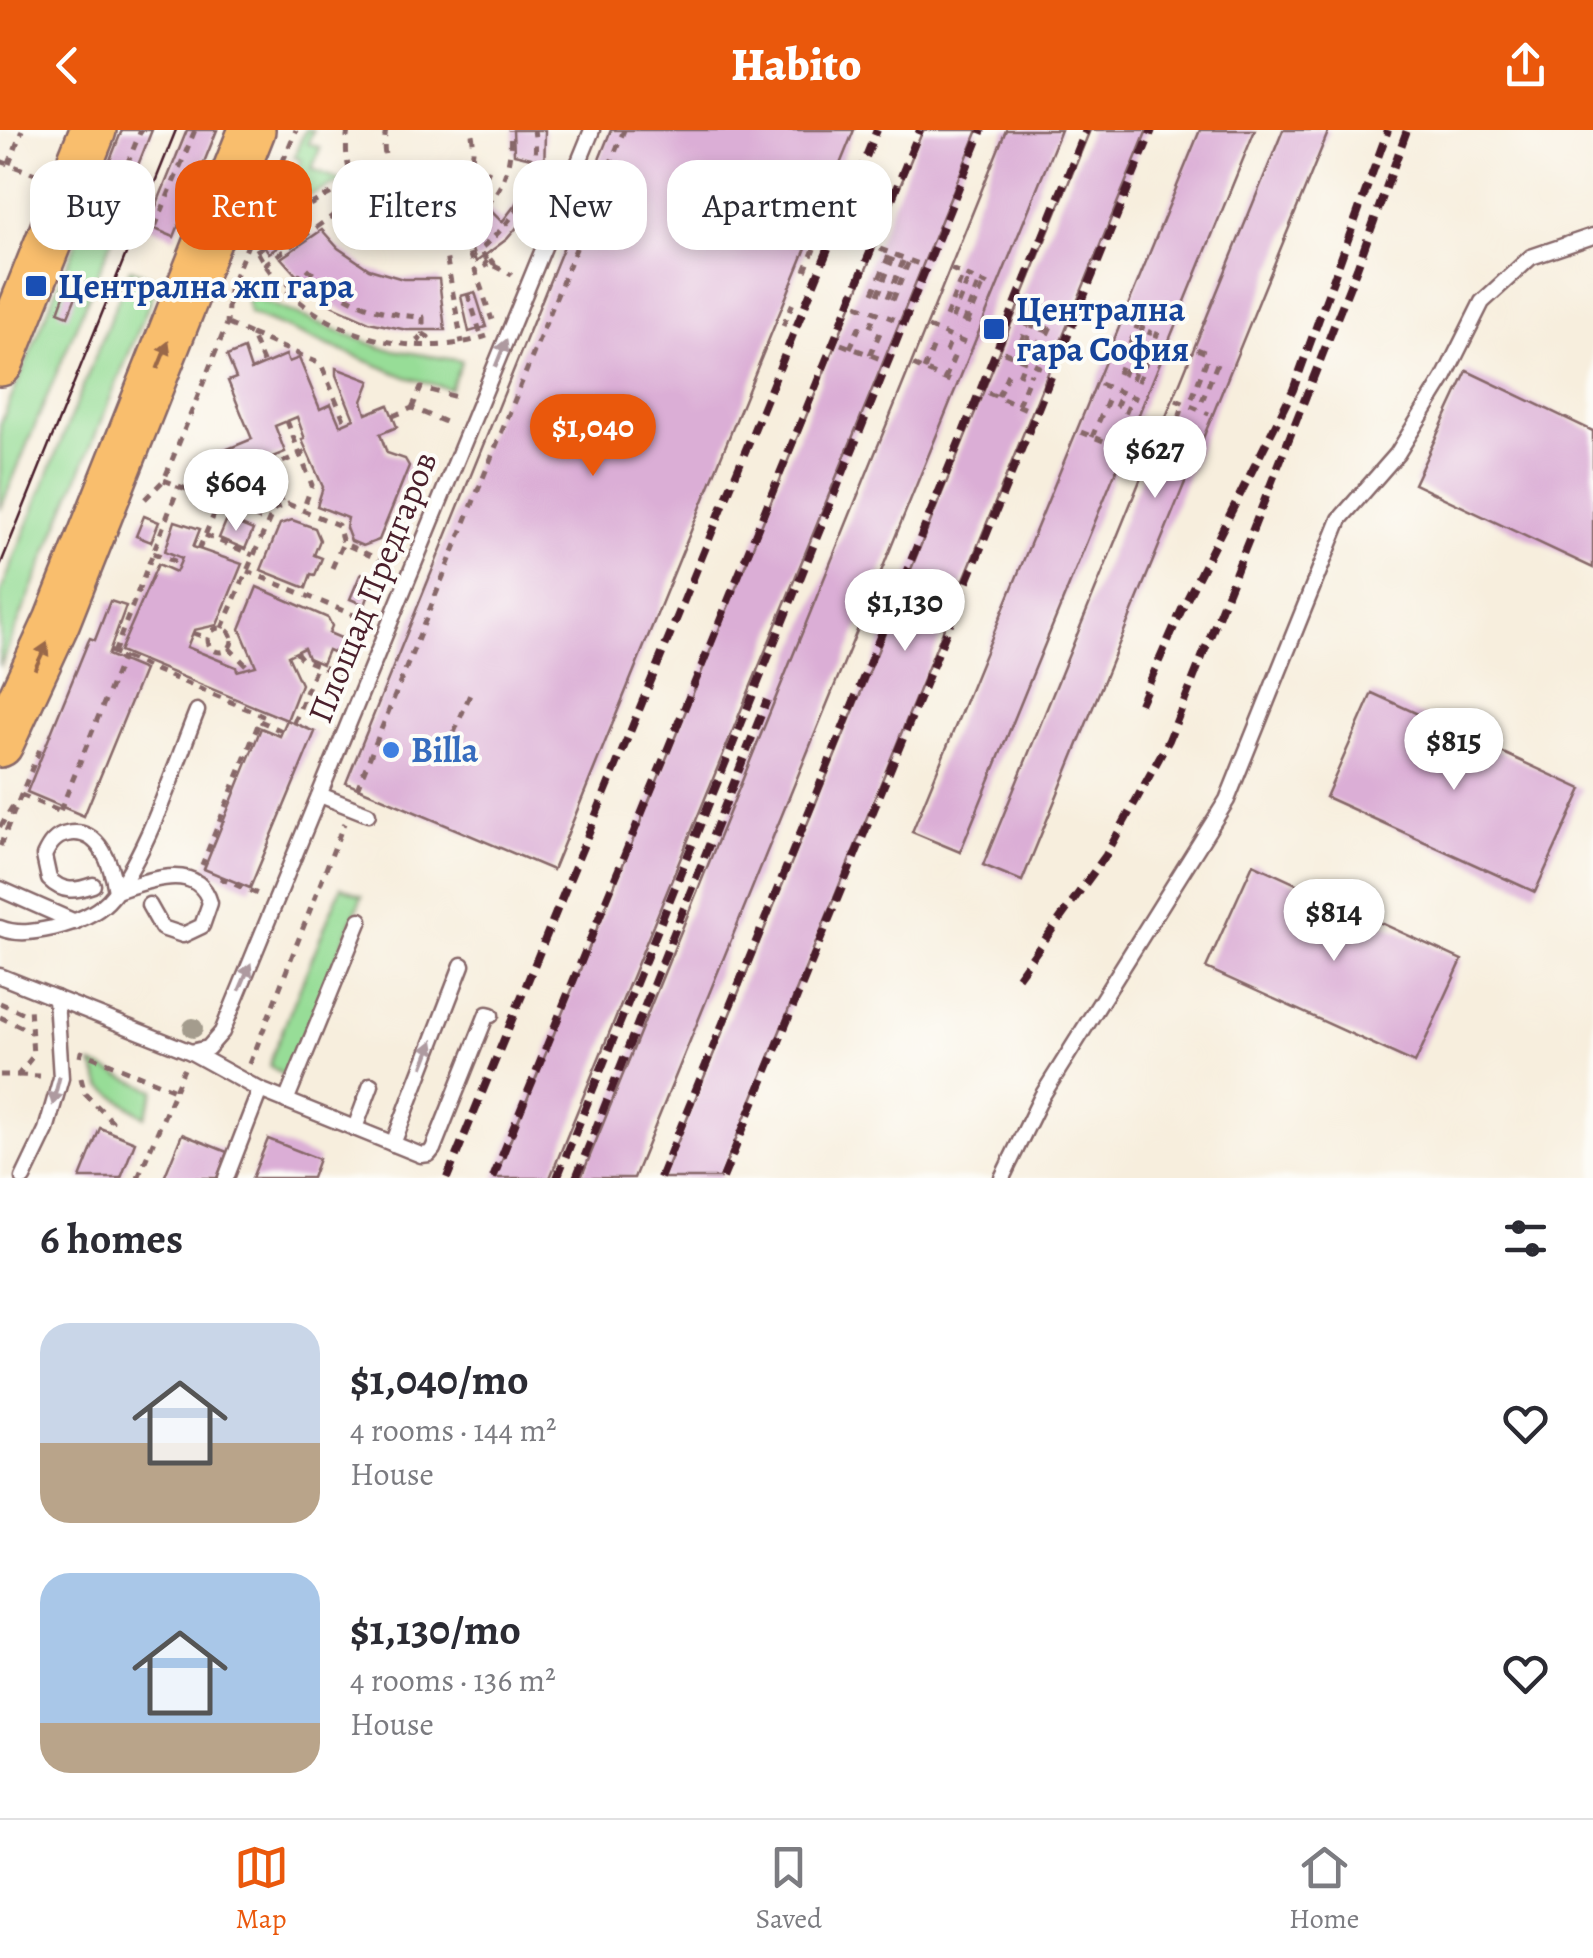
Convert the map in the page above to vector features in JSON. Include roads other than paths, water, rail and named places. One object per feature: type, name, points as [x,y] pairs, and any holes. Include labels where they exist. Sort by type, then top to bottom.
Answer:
[{"type":"main road","points":[[0,363],[22,282],[93,130]]},
{"type":"main road","points":[[0,744],[57,621],[252,130]]},
{"type":"lane","name":"Площад Предгаров","points":[[192,1052],[208,1048],[222,1032],[592,130]]},
{"type":"lane","points":[[1002,1178],[1042,1096],[1227,800],[1340,519],[1397,454],[1444,378],[1482,302],[1531,257],[1593,236]]},
{"type":"lane","points":[[0,928],[15,934],[75,922],[105,904],[130,870],[198,711]]},
{"type":"lane","points":[[320,795],[368,814]]},
{"type":"lane","points":[[92,885],[62,889],[49,879],[44,856],[54,840],[80,833],[94,840],[110,865],[116,891]]},
{"type":"lane","points":[[116,891],[185,876],[200,884],[210,903],[202,926],[183,935],[162,928],[150,905]]},
{"type":"lane","points":[[0,889],[75,922]]},
{"type":"lane","points":[[286,1100],[360,920]]},
{"type":"lane","points":[[393,1144],[462,964]]},
{"type":"lane","points":[[0,976],[192,1052],[260,1090],[421,1155],[433,1149],[487,1014],[491,1014]]},
{"type":"lane","points":[[22,1178],[46,1130],[60,1078],[56,998]]},
{"type":"lane","points":[[355,1128],[371,1085]]},
{"type":"lane","points":[[226,1178],[260,1090]]},
{"type":"tram line","points":[[0,566],[176,130]]},
{"type":"railway","points":[[447,1178],[877,130]]},
{"type":"railway","points":[[493,1178],[920,130]]},
{"type":"railway","points":[[557,1178],[982,130]]},
{"type":"railway","points":[[660,1178],[1086,130]]},
{"type":"railway","points":[[723,1178],[1152,130]]},
{"type":"railway","points":[[1140,704],[1182,609],[1293,390],[1388,130]]},
{"type":"railway","points":[[1018,977],[1106,855],[1169,740],[1357,268],[1407,130]]},
{"type":"railway","points":[[576,1178],[767,700]]},
{"type":"place","name":"Централна жп гара","points":[[36,286]]},
{"type":"place","name":"Централна гара София","points":[[994,329]]},
{"type":"place","name":"Billa","points":[[391,750]]}]
